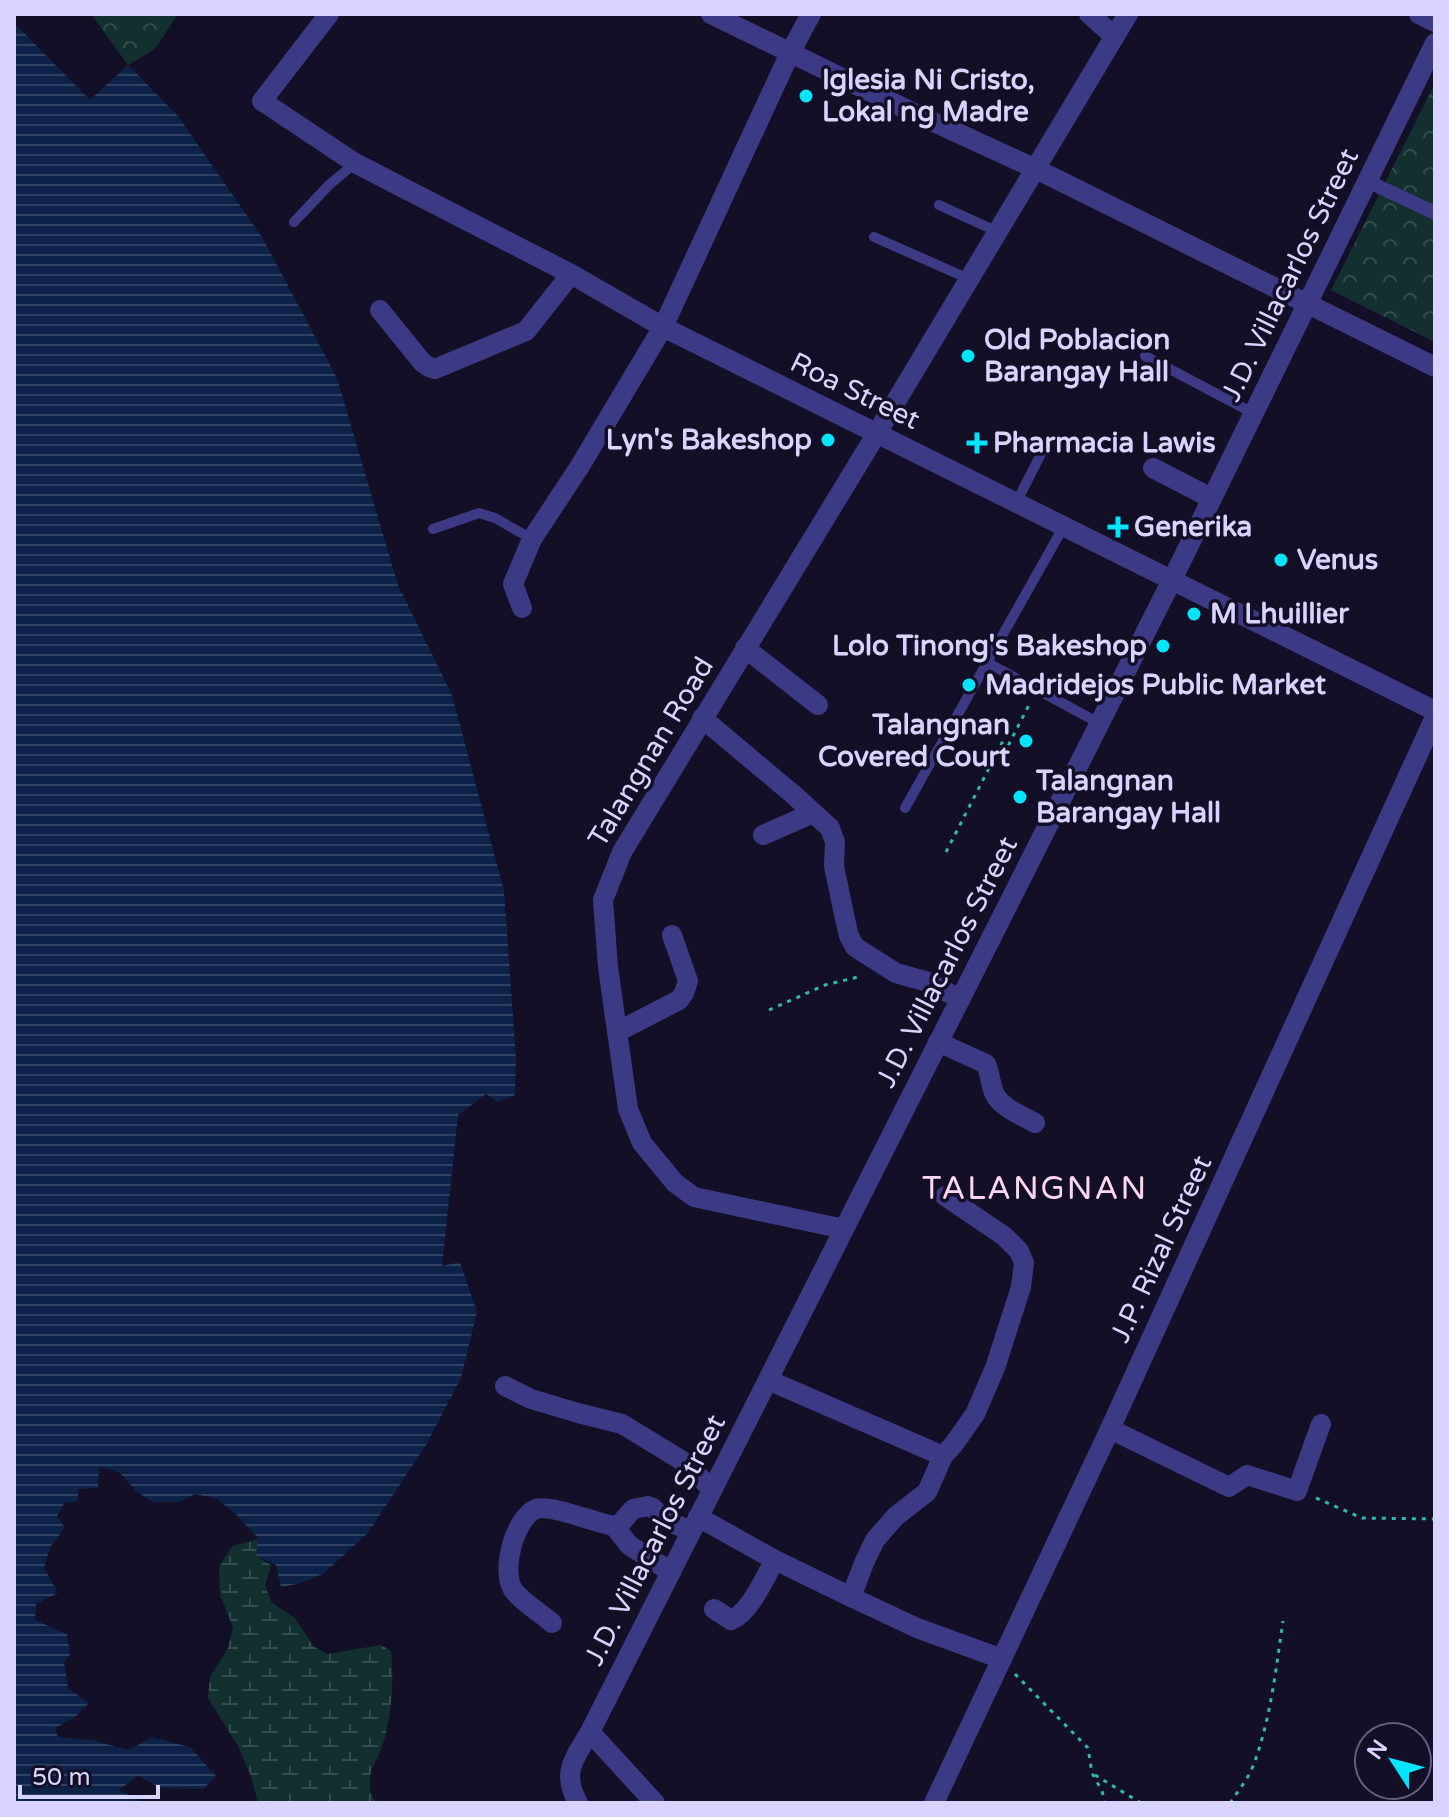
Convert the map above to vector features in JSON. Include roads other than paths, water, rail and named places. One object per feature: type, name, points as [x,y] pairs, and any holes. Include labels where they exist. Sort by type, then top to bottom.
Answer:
[{"type":"street","name":"Roa Street","points":[[329,14],[262,101],[355,163],[571,274],[663,327],[1435,711]]},
{"type":"street","points":[[711,14],[1434,363]]},
{"type":"street","points":[[522,608],[513,584],[532,539],[580,466],[663,327],[811,14]]},
{"type":"street","points":[[1089,14],[1114,36]]},
{"type":"street","name":"Talangnan Road","points":[[844,1229],[694,1197],[675,1183],[642,1143],[628,1109],[608,967],[603,900],[622,852],[1128,14]]},
{"type":"street","points":[[1419,14],[1435,22]]},
{"type":"street","name":"J.D. Villacarlos Street","points":[[578,1803],[570,1788],[570,1768],[1172,580],[1435,43]]},
{"type":"street","points":[[1367,181],[1435,213]]},
{"type":"street","points":[[380,310],[422,362],[435,369],[526,331],[571,274]]},
{"type":"street","points":[[1153,468],[1211,498]]},
{"type":"street","points":[[745,648],[818,705]]},
{"type":"street","name":"J.P. Rizal Street","points":[[934,1803],[1110,1429],[1435,717]]},
{"type":"street","points":[[702,718],[830,828],[835,842],[834,866],[849,936],[855,947],[896,973],[928,982],[960,999]]},
{"type":"street","points":[[763,835],[813,813]]},
{"type":"street","points":[[617,1032],[679,1000],[684,993],[688,981],[672,935]]},
{"type":"street","points":[[938,1042],[986,1064],[993,1091],[1000,1102],[1035,1123]]},
{"type":"street","points":[[851,1597],[875,1540],[896,1516],[927,1492],[943,1456],[975,1414],[995,1368],[1021,1287],[1024,1263],[1019,1251],[1004,1236],[945,1196]]},
{"type":"street","points":[[768,1380],[943,1456]]},
{"type":"street","points":[[505,1386],[531,1399],[622,1424],[681,1460],[712,1489]]},
{"type":"street","points":[[1110,1429],[1229,1487],[1247,1475],[1297,1491],[1321,1424]]},
{"type":"street","points":[[552,1623],[513,1591],[508,1579],[512,1541],[527,1515],[537,1509],[549,1508],[614,1526],[620,1524],[633,1509],[648,1506],[663,1519],[695,1524],[917,1628],[1002,1659]]},
{"type":"street","points":[[614,1526],[629,1545],[671,1572]]},
{"type":"street","points":[[714,1609],[731,1620],[737,1618],[775,1560]]},
{"type":"street","points":[[590,1732],[655,1803]]},
{"type":"lane","points":[[294,222],[355,163]]},
{"type":"lane","points":[[939,205],[998,232]]},
{"type":"lane","points":[[874,237],[969,279]]},
{"type":"lane","points":[[1145,356],[1253,413]]},
{"type":"lane","points":[[1016,503],[1045,446]]},
{"type":"lane","points":[[433,529],[479,513],[495,518],[532,539]]},
{"type":"lane","points":[[905,808],[1064,526]]},
{"type":"lane","points":[[986,662],[1099,723]]},
{"type":"water","points":[[14,23],[90,100],[128,65],[178,116],[263,239],[337,378],[398,585],[452,695],[504,891],[516,1059],[515,1095],[498,1102],[486,1094],[458,1115],[442,1266],[460,1262],[477,1312],[461,1378],[426,1445],[368,1533],[323,1574],[281,1587],[276,1565],[256,1556],[258,1538],[217,1499],[195,1494],[180,1502],[153,1502],[136,1491],[119,1472],[99,1467],[98,1488],[79,1489],[77,1502],[65,1502],[57,1516],[65,1528],[50,1547],[44,1568],[58,1593],[36,1604],[35,1620],[67,1634],[70,1655],[64,1662],[68,1688],[89,1703],[74,1718],[55,1728],[58,1737],[92,1740],[129,1750],[152,1737],[190,1747],[216,1776],[203,1789],[161,1788],[138,1776],[119,1790],[143,1803],[14,1803]]},
{"type":"place","name":"Iglesia Ni Cristo, Lokal ng Madre","points":[[806,96]]},
{"type":"place","name":"Old Poblacion Barangay Hall","points":[[968,356]]},
{"type":"place","name":"Lyn's Bakeshop","points":[[828,440]]},
{"type":"place","name":"Pharmacia Lawis","points":[[977,443]]},
{"type":"place","name":"Generika","points":[[1118,527]]},
{"type":"place","name":"Venus","points":[[1281,560]]},
{"type":"place","name":"M Lhuillier","points":[[1194,614]]},
{"type":"place","name":"Lolo Tinong's Bakeshop","points":[[1163,646]]},
{"type":"place","name":"Madridejos Public Market","points":[[969,685]]},
{"type":"place","name":"Talangnan Covered Court","points":[[1026,741]]},
{"type":"place","name":"Talangnan Barangay Hall","points":[[1020,797]]},
{"type":"district","name":"TALANGNAN","points":[[1035,1189]]}]
